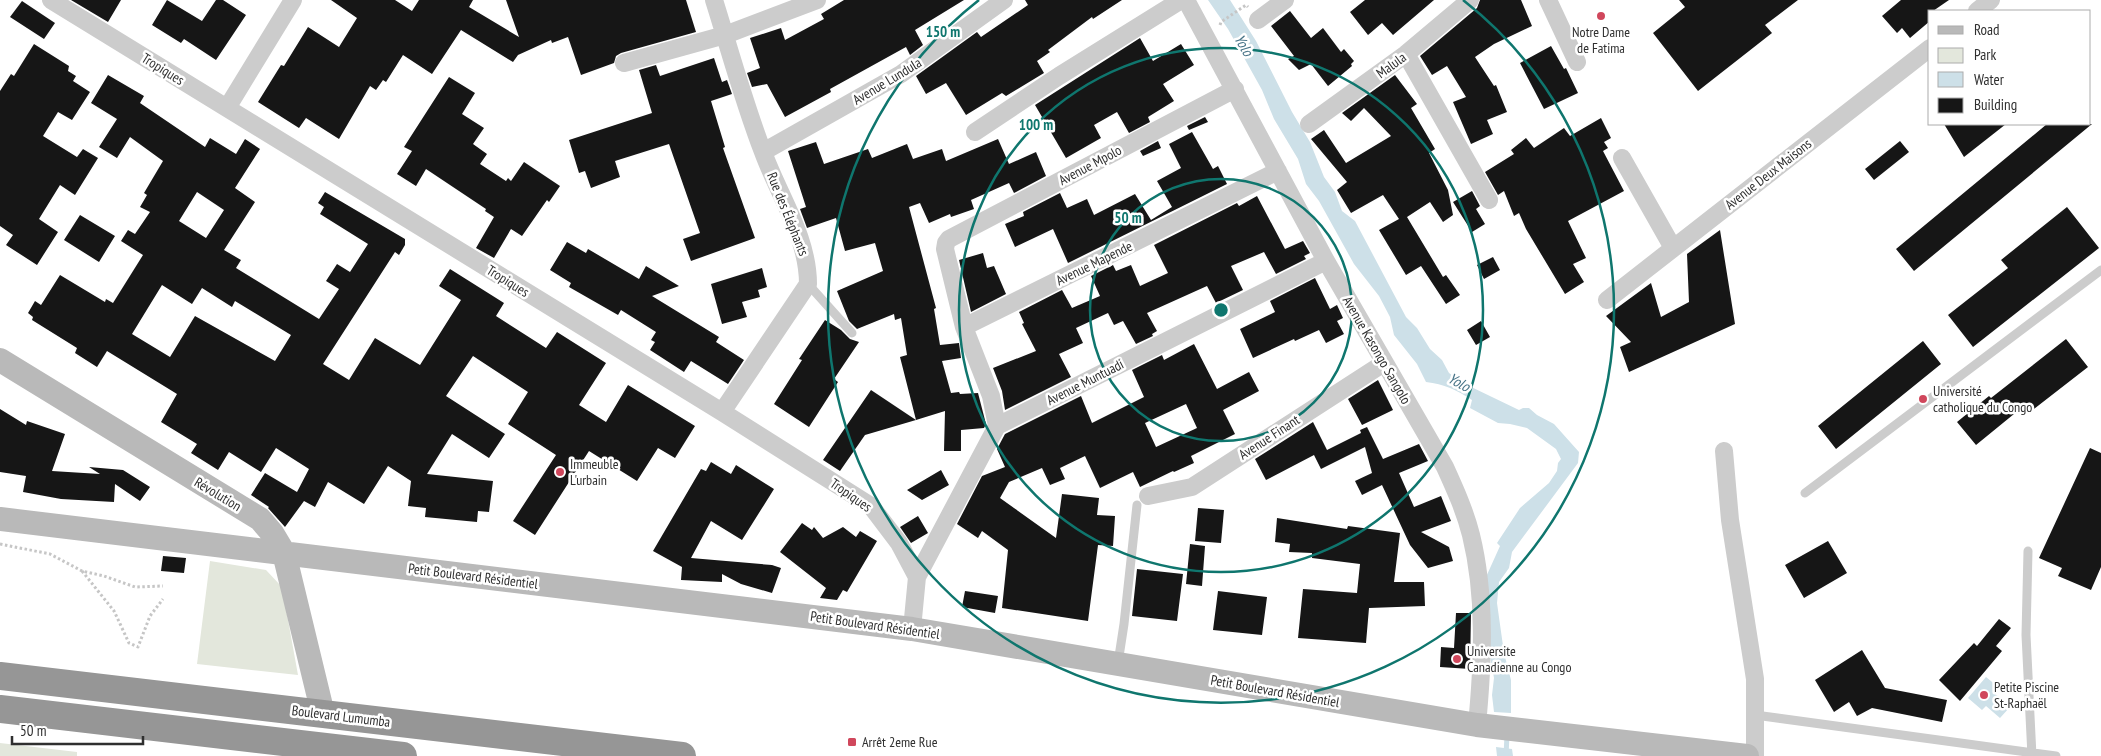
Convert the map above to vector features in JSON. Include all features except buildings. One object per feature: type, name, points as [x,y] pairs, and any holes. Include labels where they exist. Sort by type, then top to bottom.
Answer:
[{"type":"highway","name":"Boulevard Lumumba","points":[[0,676],[682,756]]},
{"type":"highway","points":[[0,709],[403,756]]},
{"type":"street","name":"Tropiques","points":[[51,0],[722,412],[871,506],[899,543],[916,576]]},
{"type":"street","points":[[226,108],[293,0]]},
{"type":"street","name":"Rue des Éléphants","points":[[714,0],[762,152],[799,234],[808,266],[808,284]]},
{"type":"street","points":[[624,63],[725,35],[817,0]]},
{"type":"street","name":"Avenue Lundula","points":[[762,152],[901,74],[1004,0]]},
{"type":"street","points":[[975,132],[1059,76],[1181,0]]},
{"type":"street","name":"Avenue Kasongo Sangolo","points":[[1186,0],[1326,261],[1445,467],[1460,502],[1471,535],[1480,600],[1483,725]]},
{"type":"street","points":[[1258,20],[1285,0]]},
{"type":"street","name":"Malula","points":[[1309,124],[1406,54],[1470,0]]},
{"type":"street","points":[[1548,0],[1577,62]]},
{"type":"street","points":[[1978,10],[1991,0]]},
{"type":"street","name":"Avenue Deux Maisons","points":[[1607,300],[1928,50]]},
{"type":"street","points":[[1406,54],[1489,200]]},
{"type":"street","name":"Avenue Mpolo","points":[[964,327],[944,249],[949,239],[1235,89]]},
{"type":"street","points":[[1622,158],[1673,248]]},
{"type":"street","name":"Avenue Mapende","points":[[964,327],[1278,171]]},
{"type":"street","name":"Avenue Muntuadi","points":[[997,426],[1326,261]]},
{"type":"street","points":[[722,412],[808,284]]},
{"type":"street","points":[[912,629],[916,576],[997,426],[991,396],[964,327]]},
{"type":"street","name":"Révolution","points":[[0,360],[260,519],[272,533],[284,553],[323,714]]},
{"type":"street","name":"Avenue Finant","points":[[1142,500],[1192,487],[1384,363]]},
{"type":"street","points":[[1724,451],[1730,520],[1755,678],[1755,756]]},
{"type":"street","name":"Petit Boulevard Résidentiel","points":[[0,519],[912,629],[1483,725],[1747,756]]},
{"type":"lane","points":[[1805,493],[2101,270]]},
{"type":"lane","points":[[808,284],[852,333]]},
{"type":"lane","points":[[1118,664],[1142,500]]},
{"type":"lane","points":[[2028,551],[2026,635],[2032,755]]},
{"type":"lane","points":[[1755,715],[2032,755],[2056,756]]},
{"type":"path","points":[[1221,22],[1242,8]]},
{"type":"path","points":[[0,544],[50,554],[82,570],[135,587],[163,586]]},
{"type":"path","points":[[82,570],[114,611],[129,643],[138,647],[150,616],[163,599]]},
{"type":"green space","points":[[210,561],[266,570],[282,587],[298,675],[197,664]]},
{"type":"green space","points":[[0,743],[77,752],[77,756],[0,756]]},
{"type":"water","points":[[1208,0],[1230,0],[1256,41],[1292,112],[1310,142],[1324,177],[1335,192],[1342,211],[1355,221],[1406,317],[1417,328],[1430,349],[1442,360],[1449,373],[1465,384],[1519,410],[1529,408],[1537,415],[1554,424],[1579,452],[1578,463],[1512,552],[1509,568],[1499,582],[1497,603],[1504,653],[1511,680],[1511,713],[1494,712],[1492,695],[1494,678],[1486,634],[1486,577],[1500,546],[1497,543],[1520,508],[1549,483],[1557,471],[1558,463],[1561,459],[1556,449],[1527,428],[1498,423],[1470,408],[1472,400],[1461,393],[1445,386],[1426,382],[1417,364],[1394,335],[1390,317],[1379,296],[1354,264],[1319,201],[1306,184],[1298,159],[1274,119],[1262,90],[1228,29]]},
{"type":"water","name":"Petite Piscine St-Raphaël","points":[[1986,677],[1997,686],[1993,692],[2010,707],[2000,718],[1986,706],[1982,710],[1968,698]]},
{"type":"water","points":[[1496,747],[1512,749],[1513,756],[1497,756]]},
{"type":"waterway","name":"Yolo","points":[[1506,756],[1507,735]]},
{"type":"place","name":"Notre Dame de Fatima","points":[[1601,16]]},
{"type":"place","name":"Université catholique du Congo","points":[[1923,399]]},
{"type":"place","name":"Immeuble L'urbain","points":[[560,472]]},
{"type":"place","name":"Universite Canadienne au Congo","points":[[1457,659]]},
{"type":"place","name":"Petite Piscine St-Raphaël","points":[[1984,695]]},
{"type":"place","name":"Arrêt 2eme Rue","points":[[852,742]]}]
